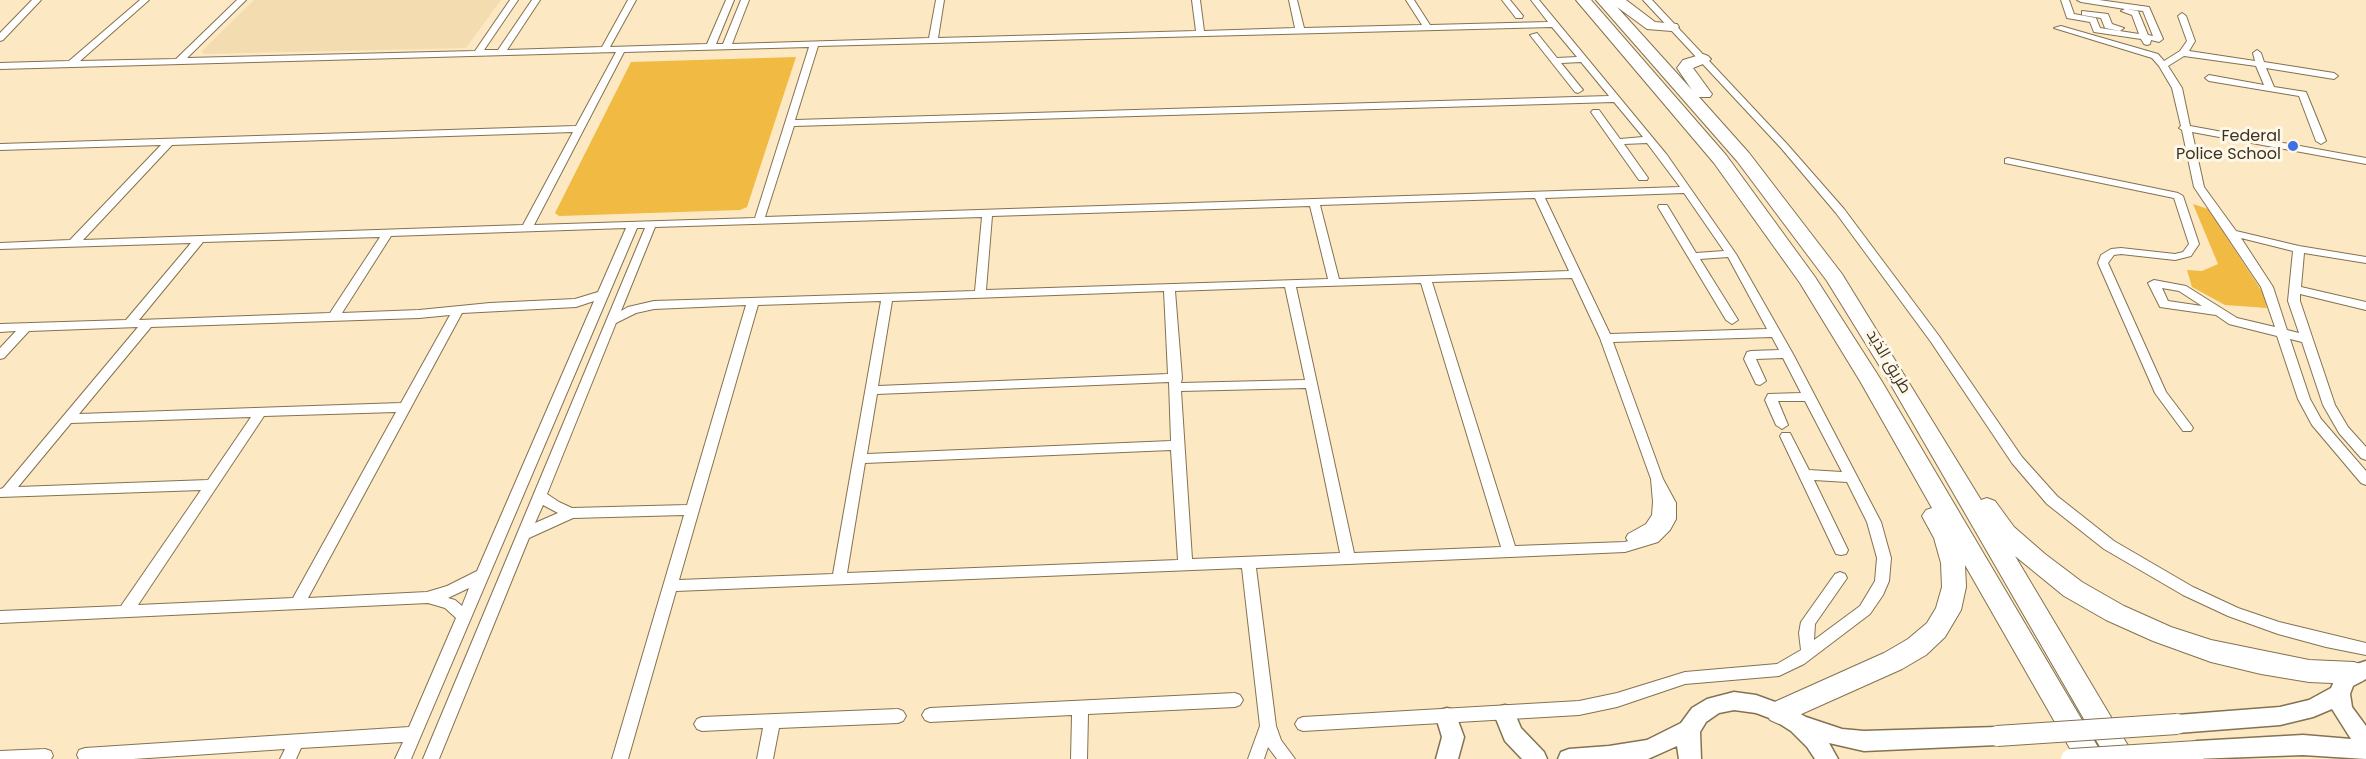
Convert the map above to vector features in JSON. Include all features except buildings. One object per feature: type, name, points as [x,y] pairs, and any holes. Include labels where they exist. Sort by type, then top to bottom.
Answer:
[{"type":"highway","name":"طريق الذيد","points":[[1583,0],[1720,159],[1779,237],[1839,328],[2091,759]]},
{"type":"highway","name":"طريق الذيد","points":[[1603,0],[1743,157],[1835,278],[1931,434],[2122,759]]},
{"type":"highway","points":[[1618,0],[1637,17],[1652,26],[1672,27]]},
{"type":"highway","points":[[1703,59],[1688,63],[1685,68],[1690,78],[1730,122],[1739,138],[1743,157]]},
{"type":"highway","points":[[1931,434],[2006,533],[2036,561],[2064,582],[2115,613],[2162,634],[2211,651],[2251,661],[2309,670],[2360,671]]},
{"type":"highway","points":[[1789,718],[1917,647],[1936,630],[1948,610],[1953,587],[1953,563],[1946,538],[1912,472],[1903,438]]},
{"type":"main road","points":[[2360,671],[2343,681],[2340,694],[2342,708],[2351,724],[2366,741]]},
{"type":"main road","points":[[1569,759],[1609,756],[1650,749],[1689,729],[1699,715],[1714,705],[1734,701],[1756,704],[1820,732],[1864,741],[1997,736],[2280,716],[2313,708],[2340,694]]},
{"type":"main road","points":[[1505,714],[1513,734],[1536,759]]},
{"type":"main road","points":[[1447,717],[1453,737],[1447,759]]},
{"type":"main road","points":[[1789,718],[1815,740],[1827,759]]},
{"type":"main road","points":[[1689,729],[1690,759]]},
{"type":"main road","points":[[2071,759],[2312,745],[2366,751]]},
{"type":"street","points":[[0,38],[37,0]]},
{"type":"street","points":[[70,64],[145,0]]},
{"type":"street","points":[[178,62],[242,0]]},
{"type":"street","points":[[478,52],[514,0]]},
{"type":"street","points":[[501,52],[536,0]]},
{"type":"street","points":[[605,49],[632,0]]},
{"type":"street","points":[[711,45],[730,0]]},
{"type":"street","points":[[933,40],[940,0]]},
{"type":"street","points":[[1196,0],[1200,33]]},
{"type":"street","points":[[1293,0],[1300,31]]},
{"type":"street","points":[[1410,0],[1427,27]]},
{"type":"street","points":[[1506,0],[1519,16]]},
{"type":"street","points":[[1303,724],[1505,714],[1605,704],[1698,675],[1779,670],[1809,652],[1865,610],[1872,602],[1882,581],[1883,546],[1874,522],[1787,354],[1731,254],[1649,140],[1535,0]]},
{"type":"street","points":[[1647,0],[1784,146],[1840,211],[1929,330],[2016,460],[2052,500],[2109,545],[2188,591],[2233,612],[2278,628],[2366,649]]},
{"type":"street","points":[[727,45],[746,1]]},
{"type":"street","points":[[2080,2],[2082,13],[2105,16],[2108,26],[2143,34],[2159,39],[2146,9],[2080,2],[2066,2],[2070,16],[2093,20],[2097,30],[2143,34]]},
{"type":"street","points":[[2080,2],[2135,13],[2155,56],[2175,82],[2199,187],[2267,287],[2304,399],[2316,422],[2366,480]]},
{"type":"street","points":[[2163,65],[2183,53],[2191,42],[2182,16]]},
{"type":"street","points":[[0,66],[1555,24]]},
{"type":"street","points":[[495,27],[518,26]]},
{"type":"street","points":[[2058,28],[2155,56]]},
{"type":"street","points":[[1534,35],[1578,90]]},
{"type":"street","points":[[759,220],[814,44]]},
{"type":"street","points":[[527,228],[622,48]]},
{"type":"street","points":[[2183,53],[2334,76]]},
{"type":"street","points":[[2257,53],[2270,89]]},
{"type":"street","points":[[1555,61],[1583,59]]},
{"type":"street","points":[[2209,78],[2303,94],[2321,141]]},
{"type":"street","points":[[789,123],[1617,99]]},
{"type":"street","points":[[1596,112],[1643,178]]},
{"type":"street","points":[[2184,128],[2366,161]]},
{"type":"street","points":[[0,147],[579,129]]},
{"type":"street","points":[[1617,142],[1649,140]]},
{"type":"street","points":[[73,244],[170,142]]},
{"type":"street","points":[[2008,161],[2178,196],[2194,244],[2187,254],[2175,256],[2121,250],[2111,252],[2105,257],[2103,263],[2161,393],[2187,428]]},
{"type":"street","points":[[0,246],[1687,190]]},
{"type":"street","points":[[670,586],[1607,547],[1645,542],[1653,538],[1665,526],[1669,519],[1669,503],[1657,479],[1606,338],[1539,196]]},
{"type":"street","points":[[1315,204],[1334,282]]},
{"type":"street","points":[[1663,207],[1732,320]]},
{"type":"street","points":[[980,294],[987,213]]},
{"type":"street","points":[[403,759],[633,224]]},
{"type":"street","points":[[431,759],[652,224]]},
{"type":"street","points":[[334,316],[388,233]]},
{"type":"street","points":[[2232,233],[2299,249],[2366,260]]},
{"type":"street","points":[[129,324],[199,240]]},
{"type":"street","points":[[2299,249],[2297,290],[2294,301],[2329,405],[2343,430],[2366,455]]},
{"type":"street","points":[[1693,256],[1731,254]]},
{"type":"street","points":[[612,321],[632,310],[654,305],[1576,274]]},
{"type":"street","points":[[1425,279],[1509,550]]},
{"type":"street","points":[[1290,283],[1348,556]]},
{"type":"street","points":[[2219,312],[2164,304],[2154,283],[2182,288],[2233,321],[2307,339]]},
{"type":"street","points":[[1169,288],[1185,564]]},
{"type":"street","points":[[2297,290],[2366,306]]},
{"type":"street","points":[[624,291],[636,300],[654,305]]},
{"type":"street","points":[[0,328],[458,310],[576,303],[603,294]]},
{"type":"street","points":[[838,579],[887,297]]},
{"type":"street","points":[[620,759],[753,302]]},
{"type":"street","points":[[576,303],[596,312]]},
{"type":"street","points":[[298,603],[458,310]]},
{"type":"street","points":[[4,493],[148,323]]},
{"type":"street","points":[[0,355],[26,327]]},
{"type":"street","points":[[1606,338],[1775,333]]},
{"type":"street","points":[[1760,381],[1750,359],[1751,355],[1787,354]]},
{"type":"street","points":[[871,390],[1175,383],[1311,384]]},
{"type":"street","points":[[1809,397],[1772,397],[1771,400],[1841,550]]},
{"type":"street","points":[[69,419],[406,407]]},
{"type":"street","points":[[124,612],[261,412]]},
{"type":"street","points":[[859,459],[1177,445]]},
{"type":"street","points":[[1805,476],[1851,477]]},
{"type":"street","points":[[4,493],[211,485]]},
{"type":"street","points":[[540,496],[554,506],[571,513]]},
{"type":"street","points":[[524,534],[571,513],[693,510]]},
{"type":"street","points":[[1248,561],[1268,726],[1275,744],[1287,759]]},
{"type":"street","points":[[0,617],[427,598],[451,591],[484,574]]},
{"type":"street","points":[[1809,652],[1806,633],[1808,622],[1840,579]]},
{"type":"street","points":[[427,598],[450,604],[465,618]]},
{"type":"street","points":[[930,715],[1235,700]]},
{"type":"street","points":[[1079,759],[1080,708]]},
{"type":"street","points":[[702,724],[898,716]]},
{"type":"street","points":[[765,759],[772,721]]},
{"type":"street","points":[[1256,759],[1264,743],[1268,726]]},
{"type":"street","points":[[85,755],[414,734]]},
{"type":"street","points":[[288,759],[296,741]]},
{"type":"street","points":[[0,758],[45,756]]},
{"type":"shaded area","points":[[254,0],[501,0],[466,48],[204,54],[202,51]]},
{"type":"shaded area","points":[[796,57],[747,207],[740,210],[559,216],[555,213],[631,62]]},
{"type":"shaded area","points":[[2193,204],[2208,209],[2263,293],[2267,308],[2225,305],[2192,287],[2187,270],[2202,271],[2218,264]]},
{"type":"place","name":"Federal Police School","points":[[2293,146]]}]
